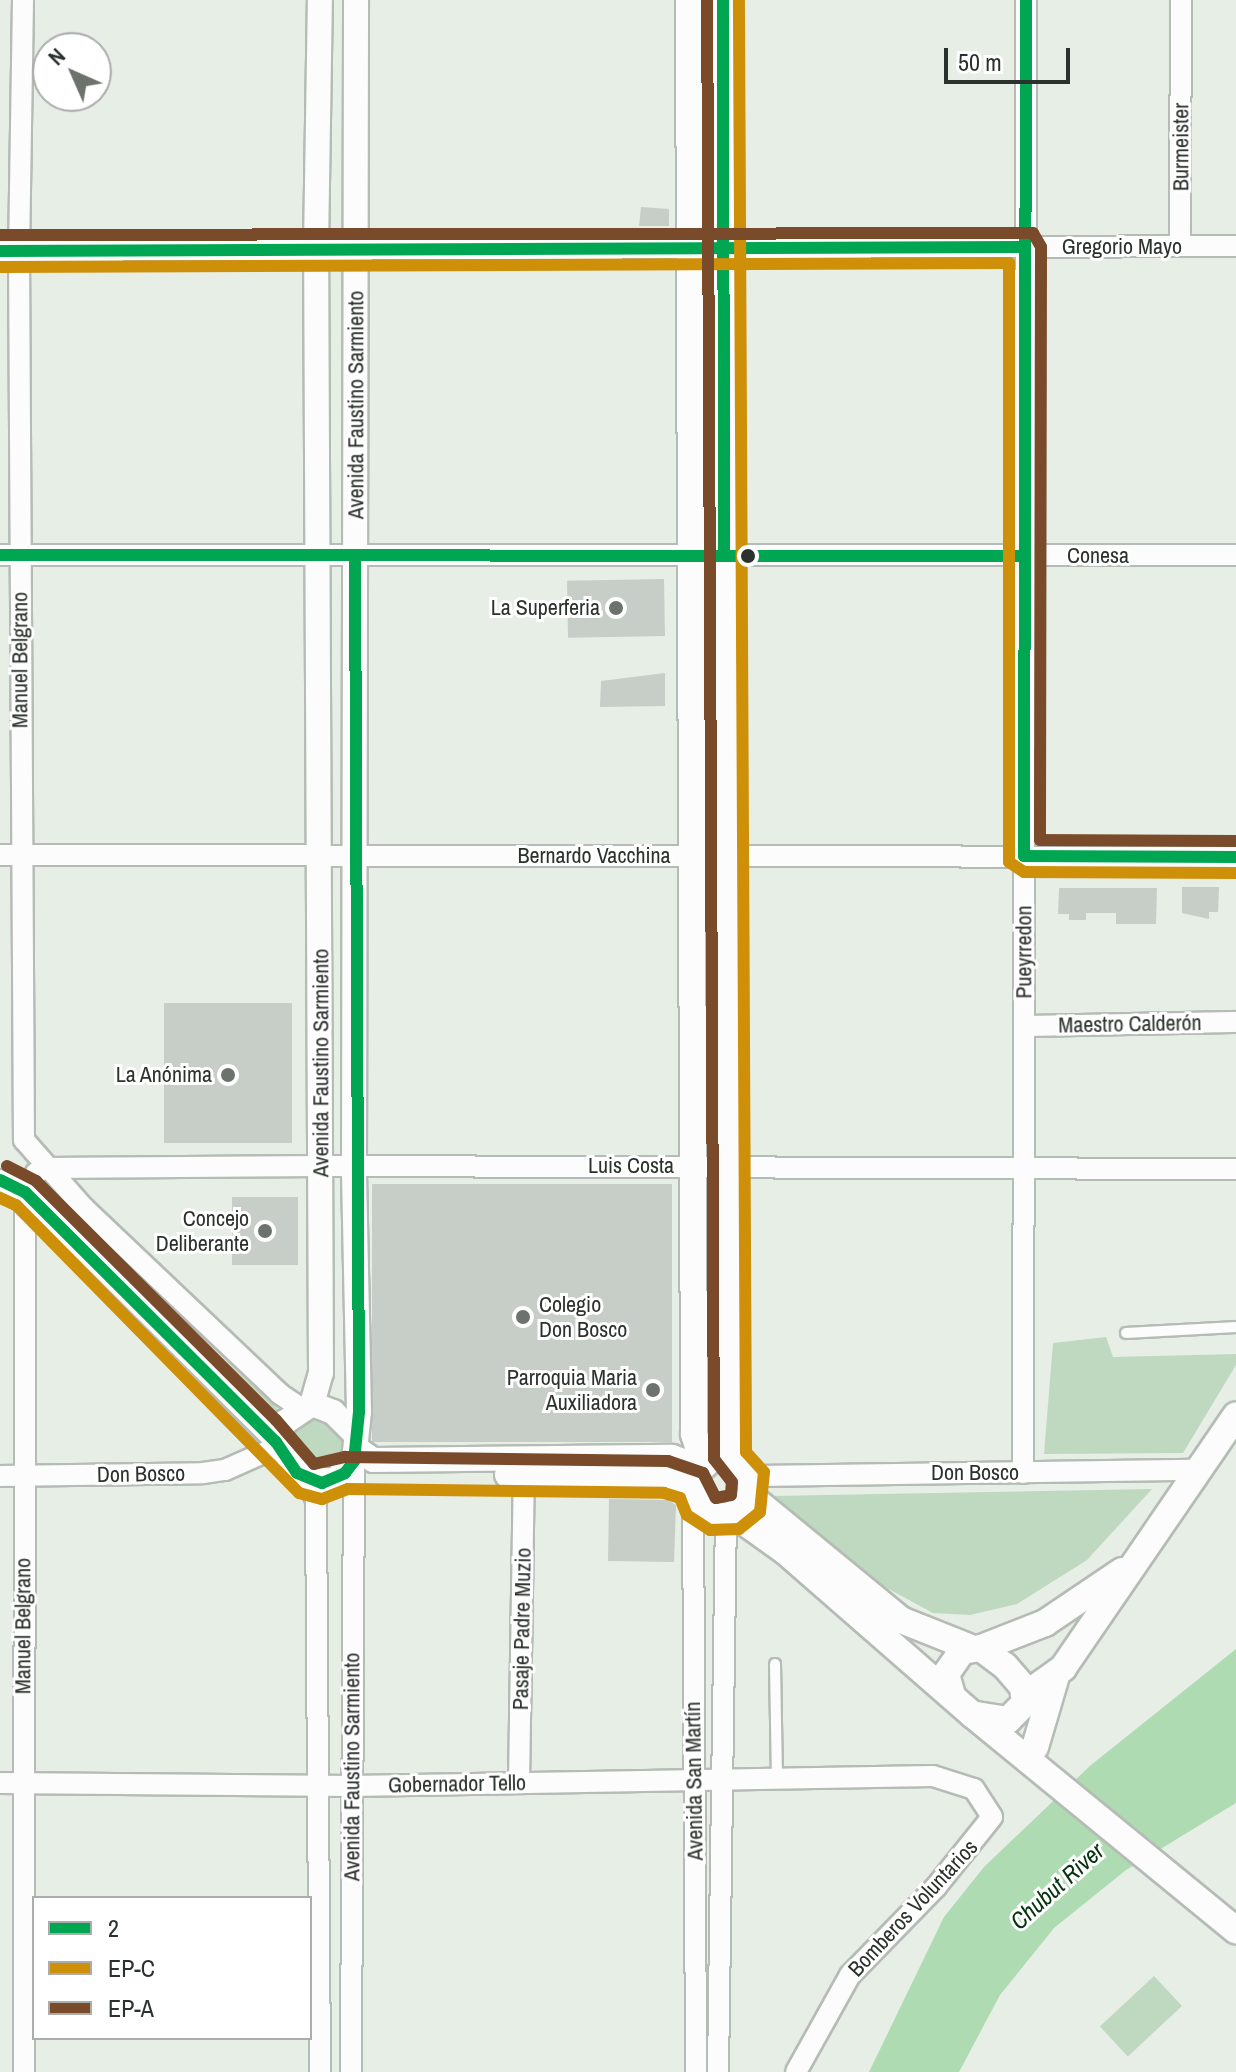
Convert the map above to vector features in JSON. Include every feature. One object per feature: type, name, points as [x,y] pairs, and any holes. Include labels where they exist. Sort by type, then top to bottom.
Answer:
[{"type":"main road","name":"Avenida San Martín","points":[[689,0],[692,1166],[694,1434],[698,1477]]},
{"type":"main road","name":"Avenida San Martín","points":[[723,0],[726,1166],[738,1492]]},
{"type":"main road","points":[[973,1715],[1008,1720],[1025,1699],[1056,1676],[1202,1470],[1236,1416]]},
{"type":"main road","points":[[738,1492],[702,1509],[698,1477],[738,1492],[901,1620],[975,1647],[1014,1676],[1025,1699],[1035,1747],[1051,1776]]},
{"type":"main road","points":[[738,1492],[785,1551],[973,1715],[1236,1930]]},
{"type":"main road","points":[[952,1695],[946,1674],[975,1647],[1045,1623],[1141,1557]]},
{"type":"main road","points":[[1035,1747],[1056,1676]]},
{"type":"street","name":"Manuel Belgrano","points":[[23,0],[9,251],[10,555],[21,855],[21,1116],[33,1180],[22,1475],[24,2072]]},
{"type":"street","name":"Avenida Faustino Sarmiento","points":[[320,0],[316,248],[321,1373],[307,1406],[285,1422],[277,1444],[305,1478],[316,1500],[320,2072]]},
{"type":"street","name":"Avenida Faustino Sarmiento","points":[[351,2072],[356,0]]},
{"type":"street","name":"Pueyrredon","points":[[1023,1473],[1026,0]]},
{"type":"street","name":"Burmeister","points":[[1180,246],[1181,0]]},
{"type":"street","name":"Gregorio Mayo","points":[[9,251],[1236,246]]},
{"type":"street","name":"Conesa","points":[[10,555],[1236,555]]},
{"type":"street","name":"Bernardo Vacchina","points":[[0,855],[1236,857]]},
{"type":"street","name":"Maestro Calderón","points":[[1024,1026],[1236,1022]]},
{"type":"street","name":"Luis Costa","points":[[33,1180],[321,1166],[1236,1169]]},
{"type":"street","points":[[0,1180],[33,1180],[280,1394],[307,1406],[333,1412],[353,1458]]},
{"type":"street","points":[[33,1180],[277,1444]]},
{"type":"street","name":"Don Bosco","points":[[0,1476],[203,1473],[225,1470],[277,1444]]},
{"type":"street","points":[[353,1458],[672,1457],[698,1477]]},
{"type":"street","points":[[305,1478],[322,1483],[353,1458],[524,1475],[698,1477]]},
{"type":"street","name":"Don Bosco","points":[[738,1492],[1023,1473],[1202,1470]]},
{"type":"street","name":"Pasaje Padre Muzio","points":[[519,1783],[524,1475]]},
{"type":"street","name":"Avenida San Martín","points":[[696,2072],[698,1477]]},
{"type":"street","name":"Avenida San Martín","points":[[718,2072],[722,1783],[738,1492]]},
{"type":"street","name":"Gobernador Tello","points":[[0,1783],[351,1786],[722,1783],[933,1776],[974,1789]]},
{"type":"street","name":"Bomberos Voluntarios","points":[[796,2072],[850,1975],[936,1887],[992,1817],[974,1789]]},
{"type":"lane","points":[[1126,1333],[1236,1327]]},
{"type":"lane","points":[[775,1664],[777,1782]]},
{"type":"shaded area","points":[[71,1213],[168,1307],[166,1319],[64,1217]]},
{"type":"shaded area","points":[[191,1329],[277,1408],[276,1417],[270,1420],[182,1340]]},
{"type":"shaded area","points":[[1106,1337],[1113,1357],[1236,1354],[1236,1365],[1183,1453],[1044,1454],[1053,1343]]},
{"type":"shaded area","points":[[318,1418],[335,1426],[343,1443],[335,1460],[318,1468],[301,1460],[293,1443],[301,1426]]},
{"type":"shaded area","points":[[1152,1489],[1087,1560],[1017,1604],[970,1615],[933,1613],[872,1580],[772,1496]]},
{"type":"shaded area","points":[[1154,1976],[1182,2006],[1128,2056],[1100,2026]]},
{"type":"water","name":"Chubut River","points":[[1236,1649],[1236,1803],[1126,1870],[1054,1928],[1000,1995],[959,2072],[869,2072],[944,1917],[984,1867],[1091,1765]]},
{"type":"building","points":[[641,207],[669,209],[669,226],[639,226]]},
{"type":"building","name":"La Superferia","points":[[664,579],[665,636],[568,638],[567,581]]},
{"type":"building","points":[[665,673],[665,706],[600,707],[601,681]]},
{"type":"building","points":[[1182,887],[1219,887],[1218,912],[1209,912],[1209,919],[1182,913]]},
{"type":"building","points":[[1059,888],[1157,888],[1156,924],[1116,924],[1116,913],[1086,913],[1086,920],[1069,920],[1069,914],[1058,914]]},
{"type":"building","name":"La Anónima","points":[[164,1003],[292,1003],[292,1143],[164,1143]]},
{"type":"building","name":"Colegio Don Bosco","points":[[372,1184],[672,1184],[672,1442],[372,1442]]},
{"type":"building","name":"Concejo Deliberante","points":[[232,1197],[298,1197],[298,1265],[232,1265]]},
{"type":"building","points":[[609,1499],[668,1500],[676,1505],[674,1562],[608,1561]]},
{"type":"transit line","name":"EP-A","points":[[7,1166],[36,1181],[276,1420],[314,1464],[345,1457],[668,1461],[703,1473],[716,1498],[731,1495],[732,1482],[714,1459],[707,0]]},
{"type":"transit line","name":"2","points":[[723,0],[724,556]]},
{"type":"transit line","name":"EP-C","points":[[0,1198],[16,1205],[299,1493],[322,1499],[348,1489],[664,1493],[680,1498],[687,1515],[710,1530],[739,1529],[760,1512],[764,1472],[746,1452],[739,0]]},
{"type":"transit line","name":"2","points":[[1026,0],[1024,856],[1236,857]]},
{"type":"transit line","name":"EP-A","points":[[0,235],[1033,233],[1041,247],[1040,840],[1236,841]]},
{"type":"transit line","name":"2","points":[[0,251],[1025,247]]},
{"type":"transit line","name":"EP-C","points":[[0,267],[1009,263],[1009,862],[1024,872],[1236,873]]},
{"type":"transit line","name":"2","points":[[0,555],[1025,556]]},
{"type":"transit line","name":"2","points":[[0,1180],[25,1192],[276,1442],[297,1473],[322,1483],[345,1473],[354,1461],[359,1412],[355,556]]},
{"type":"place","name":"La Superferia","points":[[616,608]]},
{"type":"place","name":"La Anónima","points":[[228,1075]]},
{"type":"place","name":"Concejo Deliberante","points":[[265,1231]]},
{"type":"place","name":"Colegio Don Bosco","points":[[523,1317]]},
{"type":"place","name":"Parroquia Maria Auxiliadora","points":[[653,1390]]}]
